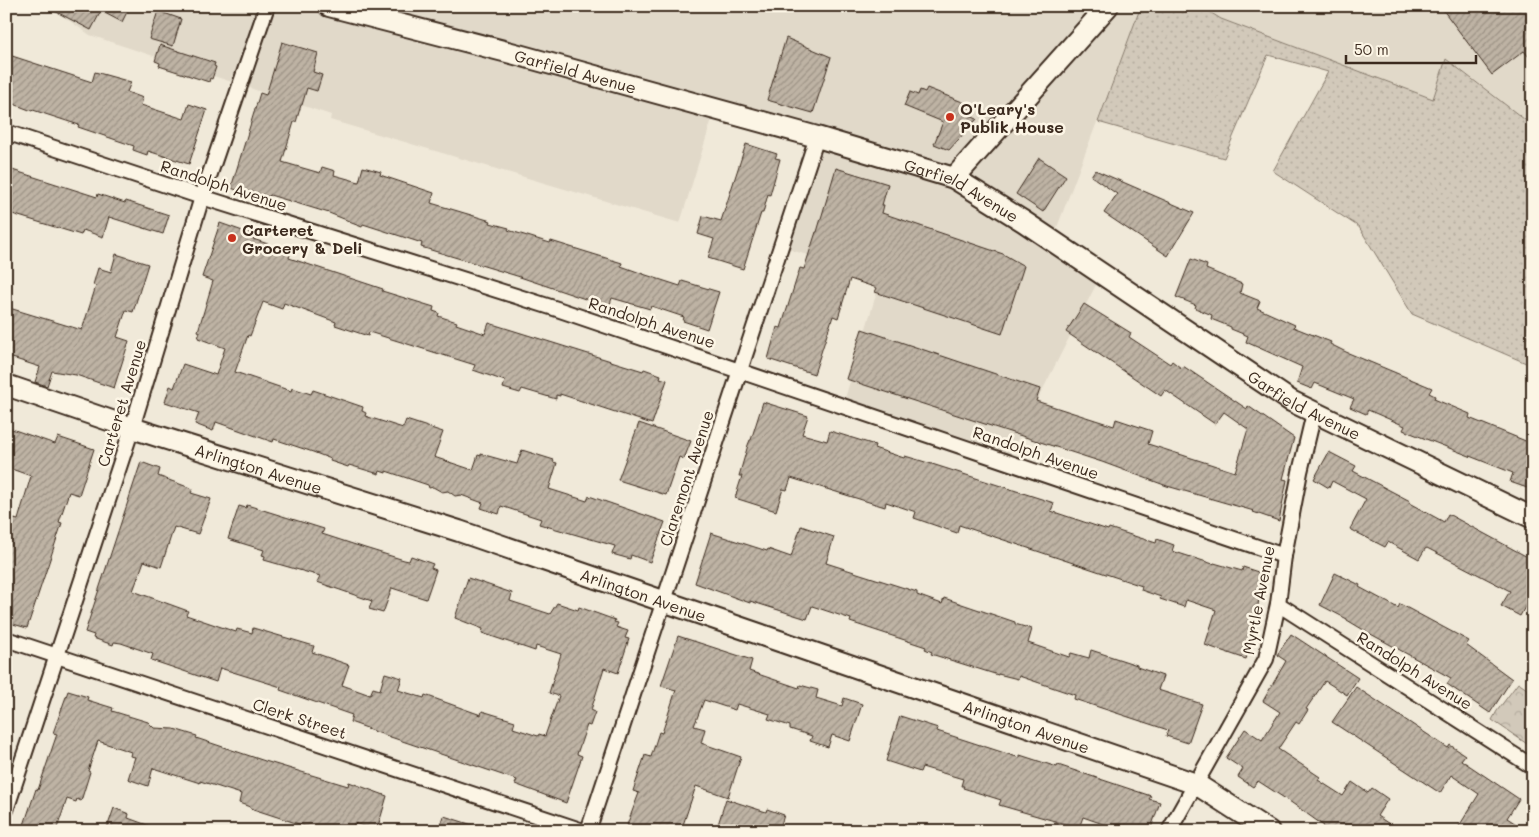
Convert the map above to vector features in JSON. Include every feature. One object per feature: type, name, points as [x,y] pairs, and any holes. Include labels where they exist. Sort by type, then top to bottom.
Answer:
[{"type":"street","name":"Carteret Avenue","points":[[6,810],[132,428],[202,197],[268,6]]},
{"type":"street","name":"Garfield Avenue","points":[[329,6],[817,136],[954,178],[1023,221],[1314,413],[1533,518]]},
{"type":"street","points":[[954,178],[1108,6]]},
{"type":"street","name":"Randolph Avenue","points":[[6,132],[202,197],[557,309],[1284,556]]},
{"type":"street","name":"Claremont Avenue","points":[[588,831],[817,136]]},
{"type":"street","name":"Arlington Avenue","points":[[6,385],[132,428],[459,531],[1196,784],[1268,831]]},
{"type":"street","name":"Myrtle Avenue","points":[[1169,831],[1266,659],[1278,604],[1284,556],[1300,472],[1314,413]]},
{"type":"street","name":"Randolph Avenue","points":[[1278,604],[1533,768]]},
{"type":"street","name":"Clerk Street","points":[[6,639],[583,831]]},
{"type":"shaded area","points":[[48,6],[1141,6],[1053,238],[1103,271],[1007,460],[843,405],[881,278],[788,249],[824,133],[715,109],[680,223],[330,120],[331,115],[90,35]]},
{"type":"shaded area","points":[[1200,6],[1533,6],[1533,126],[1447,59],[1433,99],[1221,19]]},
{"type":"green space","points":[[1141,6],[1200,6],[1221,19],[1433,99],[1446,59],[1533,126],[1533,366],[1412,314],[1359,227],[1273,171],[1328,72],[1268,55],[1224,158],[1098,122]]},
{"type":"green space","points":[[1518,683],[1533,693],[1533,748],[1492,720]]},
{"type":"building","points":[[45,6],[130,6],[122,22],[101,11],[91,30]]},
{"type":"building","points":[[1440,6],[1533,6],[1533,62],[1524,51],[1492,75]]},
{"type":"building","points":[[158,11],[181,19],[173,46],[149,39]]},
{"type":"building","points":[[786,38],[831,57],[813,113],[767,100]]},
{"type":"building","points":[[282,42],[318,53],[313,72],[322,75],[317,91],[307,88],[282,162],[320,173],[322,167],[335,171],[334,175],[359,182],[363,167],[381,172],[380,175],[434,193],[431,203],[491,221],[490,223],[509,228],[508,230],[622,263],[621,266],[680,286],[682,281],[719,292],[707,329],[683,321],[684,317],[651,306],[650,309],[612,298],[609,307],[517,276],[421,247],[422,243],[363,224],[362,227],[329,213],[270,195],[269,197],[249,191],[248,194],[231,188],[260,93],[266,95]]},
{"type":"building","points":[[160,45],[215,63],[214,66],[216,67],[212,79],[210,78],[209,82],[159,66],[160,63],[155,61]]},
{"type":"building","points":[[6,54],[92,82],[95,72],[131,82],[127,92],[143,98],[141,105],[184,119],[189,104],[207,110],[189,164],[148,151],[147,155],[133,150],[134,146],[78,127],[79,125],[6,101]]},
{"type":"building","name":"O'Leary's Publik House","points":[[927,88],[965,103],[964,106],[969,108],[966,114],[977,119],[949,150],[934,144],[943,122],[904,106],[910,92],[918,95],[920,90],[925,92]]},
{"type":"building","points":[[746,144],[777,154],[775,158],[780,159],[770,195],[768,194],[763,213],[761,213],[743,269],[708,258],[714,239],[698,234],[703,216],[721,221]]},
{"type":"building","points":[[1039,158],[1066,176],[1043,212],[1016,194]]},
{"type":"building","points":[[6,168],[97,197],[98,194],[125,203],[126,201],[169,215],[163,234],[109,217],[103,237],[83,230],[81,235],[9,213],[12,204],[6,202]]},
{"type":"building","points":[[836,168],[888,184],[882,205],[884,205],[882,213],[1003,254],[1024,266],[1002,334],[875,292],[877,288],[850,279],[838,318],[833,316],[814,374],[768,359],[777,327],[781,328],[800,268],[804,269]]},
{"type":"building","points":[[1095,170],[1194,213],[1168,256],[1104,213],[1117,194],[1091,176]]},
{"type":"building","points":[[220,223],[254,235],[253,239],[271,245],[270,248],[290,254],[289,258],[434,307],[433,311],[439,313],[438,316],[485,334],[489,323],[661,375],[660,378],[667,380],[652,424],[560,394],[560,396],[556,395],[556,399],[522,389],[520,393],[503,388],[505,381],[473,370],[475,365],[369,332],[368,336],[335,325],[336,322],[284,303],[282,309],[263,302],[250,336],[248,335],[235,372],[291,391],[292,388],[311,394],[313,390],[363,407],[362,411],[366,413],[365,416],[403,428],[406,420],[443,432],[434,457],[473,470],[478,455],[481,456],[481,454],[517,464],[522,450],[554,460],[553,462],[557,463],[549,489],[587,501],[589,496],[665,522],[650,562],[631,555],[630,559],[612,554],[615,546],[539,524],[541,519],[501,506],[499,514],[481,508],[483,503],[461,495],[455,496],[448,491],[442,492],[433,487],[429,488],[428,485],[386,471],[386,473],[380,471],[379,474],[349,465],[348,467],[330,461],[331,459],[313,452],[274,439],[273,442],[216,422],[213,431],[195,424],[199,413],[165,402],[170,386],[174,388],[183,364],[216,375],[225,348],[198,338],[200,332],[198,331],[213,281],[202,277]]},
{"type":"building","points":[[116,254],[148,264],[133,312],[126,310],[117,337],[129,341],[114,388],[76,375],[52,371],[47,386],[35,382],[40,367],[6,356],[6,307],[82,330],[96,286],[93,285],[98,268],[111,272]]},
{"type":"building","points":[[1191,259],[1207,265],[1206,269],[1242,284],[1240,293],[1260,301],[1257,308],[1295,325],[1293,327],[1331,342],[1330,344],[1346,352],[1432,388],[1429,393],[1435,396],[1434,399],[1470,414],[1469,418],[1533,444],[1533,490],[1510,482],[1513,473],[1403,430],[1405,426],[1368,410],[1366,414],[1350,407],[1354,399],[1315,383],[1312,389],[1297,383],[1302,367],[1246,342],[1248,336],[1211,319],[1212,315],[1195,308],[1196,305],[1176,297]]},
{"type":"building","points":[[1084,304],[1131,333],[1129,337],[1170,364],[1172,361],[1181,368],[1183,366],[1247,409],[1248,406],[1294,438],[1283,479],[1287,480],[1279,521],[1254,511],[1167,486],[1102,462],[846,379],[862,329],[1040,389],[1036,401],[1114,426],[1116,419],[1152,431],[1148,444],[1235,472],[1248,429],[1224,412],[1215,424],[1165,390],[1161,396],[1066,332]]},
{"type":"building","points":[[763,402],[808,416],[802,434],[827,441],[830,431],[875,445],[874,448],[904,458],[905,456],[932,464],[1054,503],[1051,511],[1108,530],[1109,528],[1156,543],[1157,539],[1174,545],[1172,551],[1213,564],[1242,571],[1243,567],[1264,574],[1246,659],[1205,645],[1216,610],[1186,600],[1184,607],[1141,590],[1142,586],[959,525],[957,533],[914,518],[916,512],[886,502],[885,507],[791,478],[787,490],[783,489],[776,511],[735,498],[742,476],[739,476],[748,445]]},
{"type":"building","points":[[639,423],[691,441],[684,459],[679,457],[666,495],[618,480]]},
{"type":"building","points":[[6,427],[55,444],[58,437],[94,449],[79,495],[69,492],[59,522],[62,523],[27,628],[6,622],[6,531],[10,518],[18,520],[31,476],[6,467]]},
{"type":"building","points":[[1329,452],[1356,466],[1353,471],[1410,501],[1409,503],[1444,522],[1448,514],[1533,560],[1533,609],[1526,605],[1520,616],[1501,606],[1510,591],[1427,548],[1419,559],[1388,542],[1385,547],[1350,529],[1366,499],[1332,481],[1329,488],[1314,479]]},
{"type":"building","points":[[141,462],[160,469],[158,476],[193,489],[191,493],[211,499],[198,534],[174,527],[161,567],[144,561],[133,591],[188,611],[186,615],[236,632],[237,629],[252,633],[253,628],[314,646],[312,652],[349,665],[342,685],[370,695],[373,688],[380,690],[385,673],[402,678],[398,690],[424,698],[425,695],[481,715],[482,711],[515,721],[513,728],[538,736],[539,734],[545,736],[559,696],[549,693],[561,654],[536,646],[535,651],[482,633],[483,629],[455,618],[468,578],[512,593],[510,601],[550,614],[557,603],[578,610],[579,607],[615,620],[614,622],[618,623],[616,627],[628,631],[625,638],[629,639],[618,673],[604,668],[591,710],[595,712],[590,726],[587,725],[577,754],[582,756],[566,803],[515,784],[517,780],[367,729],[350,722],[352,715],[280,690],[281,687],[220,668],[216,682],[151,660],[153,654],[121,643],[114,642],[113,645],[93,638],[94,635],[85,632]]},
{"type":"building","points":[[247,505],[324,529],[322,534],[365,548],[409,561],[411,556],[433,564],[431,568],[436,570],[426,599],[392,588],[383,613],[369,609],[372,601],[317,582],[320,576],[264,560],[265,556],[262,555],[264,550],[228,539],[239,506],[246,508]]},
{"type":"building","points":[[801,526],[834,537],[826,563],[917,592],[917,595],[942,604],[944,598],[1015,622],[1015,624],[1032,629],[1028,643],[1069,657],[1071,653],[1089,658],[1091,650],[1137,665],[1137,667],[1163,676],[1158,690],[1202,704],[1188,743],[1166,736],[1168,730],[1074,699],[1075,695],[1019,676],[1018,679],[998,675],[931,654],[932,652],[925,649],[926,647],[850,622],[851,619],[812,606],[807,619],[750,601],[750,603],[695,583],[711,533],[791,557]]},
{"type":"building","points":[[1335,573],[1360,585],[1359,587],[1398,608],[1400,604],[1469,641],[1466,645],[1512,679],[1490,713],[1447,684],[1451,678],[1320,605]]},
{"type":"building","points":[[1291,634],[1358,678],[1347,695],[1325,681],[1306,709],[1308,710],[1299,724],[1296,722],[1278,749],[1320,777],[1318,780],[1343,796],[1352,782],[1368,793],[1372,788],[1388,799],[1377,816],[1400,831],[1321,831],[1324,826],[1292,803],[1258,781],[1253,787],[1238,777],[1243,769],[1226,758],[1245,729],[1262,740],[1280,712],[1263,701],[1286,661],[1277,655]]},
{"type":"building","points":[[678,636],[752,660],[749,671],[799,688],[800,685],[818,690],[816,698],[842,706],[844,698],[862,704],[850,741],[832,735],[828,747],[810,741],[812,736],[768,719],[770,714],[737,704],[735,710],[704,700],[694,726],[705,729],[701,743],[741,757],[728,797],[696,786],[681,831],[643,831],[627,825],[639,793],[633,791],[645,755],[651,757],[659,732],[662,733],[676,690],[661,686]]},
{"type":"building","points":[[1356,687],[1448,748],[1450,745],[1465,755],[1461,760],[1519,799],[1507,818],[1527,831],[1456,831],[1479,794],[1451,775],[1440,793],[1332,722]]},
{"type":"building","points":[[68,691],[88,697],[87,700],[113,708],[112,711],[148,722],[154,728],[174,729],[265,761],[348,786],[349,782],[387,796],[377,830],[354,823],[352,831],[326,831],[315,827],[314,829],[239,803],[241,794],[153,768],[148,786],[128,779],[135,757],[130,756],[131,752],[98,741],[81,801],[77,799],[76,802],[67,799],[56,831],[22,831],[57,734],[53,733]]},
{"type":"building","points":[[900,716],[938,728],[937,731],[1020,758],[1020,755],[1057,767],[1058,765],[1151,796],[1149,799],[1160,802],[1150,831],[1123,831],[1083,817],[1079,828],[999,805],[1001,800],[963,788],[964,786],[961,786],[963,779],[922,767],[920,772],[886,761]]},
{"type":"building","points":[[726,799],[766,812],[767,809],[784,815],[779,831],[716,831]]},
{"type":"building","points":[[114,808],[129,814],[128,818],[158,829],[158,831],[106,831]]},
{"type":"building","points":[[444,816],[482,828],[482,831],[439,831]]},
{"type":"place","name":"O'Leary's Publik House","points":[[950,117]]},
{"type":"place","name":"Carteret Grocery & Deli","points":[[232,238]]}]
